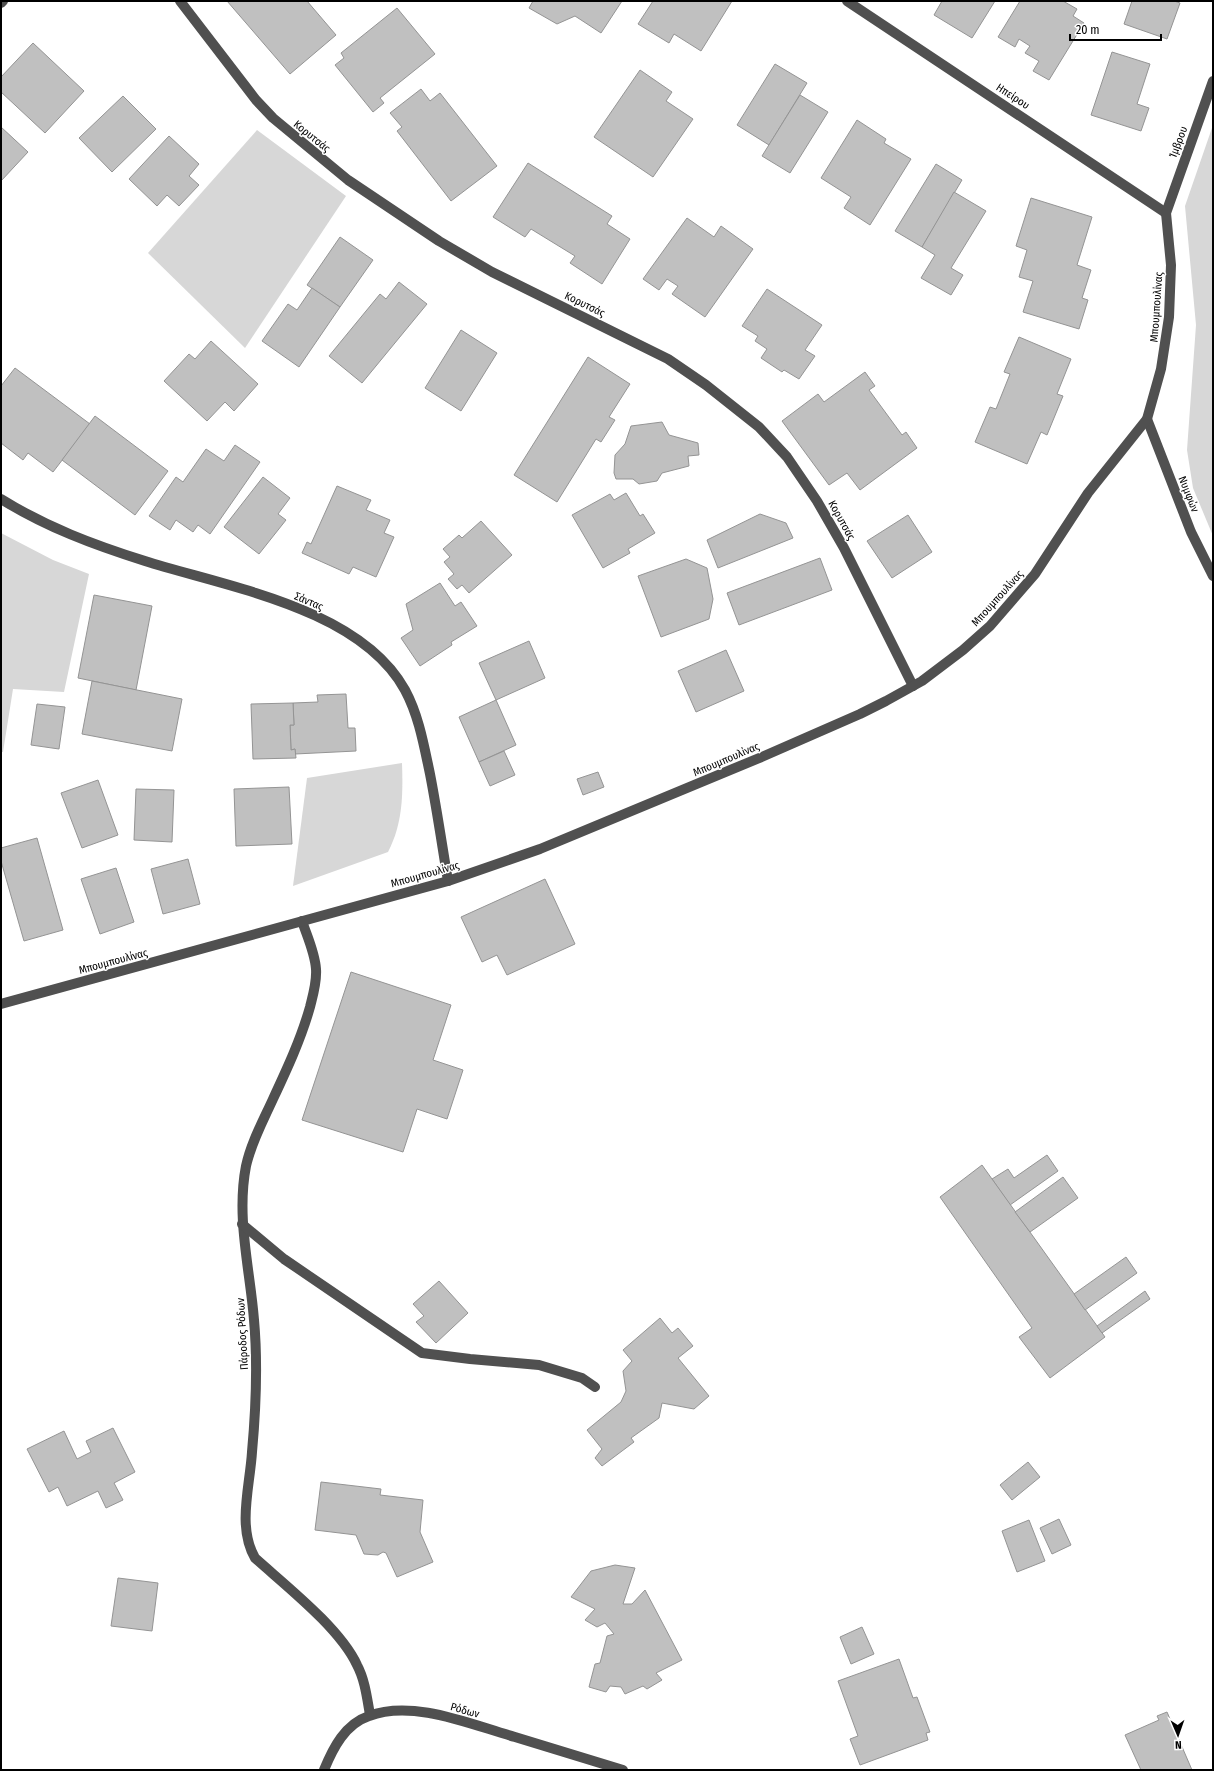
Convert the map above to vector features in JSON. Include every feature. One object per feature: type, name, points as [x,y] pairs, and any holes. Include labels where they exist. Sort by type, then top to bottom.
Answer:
[{"type":"street","name":"Κορυτσάς","points":[[180,1],[256,100],[272,118],[348,180],[439,240],[492,272],[668,359],[706,385],[759,428],[787,457],[817,501],[844,548],[913,686]]},
{"type":"street","name":"Ηπείρου","points":[[847,1],[1166,213]]},
{"type":"street","name":"Ίμβρου","points":[[1166,213],[1213,81]]},
{"type":"street","name":"Μπουμπουλίνας","points":[[1,1004],[448,881],[514,859],[757,759],[860,714],[913,686],[949,662],[977,639],[1035,574],[1088,493],[1147,419],[1161,369],[1169,317],[1171,265],[1166,213]]},
{"type":"street","name":"Νυμφών","points":[[1147,419],[1191,532],[1213,576]]},
{"type":"street","name":"Σάντας","points":[[1,499],[45,524],[86,541],[146,562],[260,595],[294,607],[333,625],[367,647],[395,674],[405,690],[413,708],[427,758],[448,881]]},
{"type":"street","name":"Πάροδος Ρόδων","points":[[302,922],[316,964],[316,981],[300,1037],[254,1142],[246,1166],[242,1224],[250,1281],[256,1360],[254,1437],[246,1514],[246,1530],[249,1546],[255,1558],[314,1612],[348,1650],[357,1664],[362,1678],[370,1715]]},
{"type":"street","points":[[242,1224],[284,1259],[422,1353],[539,1365],[582,1378],[594,1387]]},
{"type":"street","name":"Ρόδων","points":[[324,1770],[333,1750],[346,1731],[357,1722],[370,1715],[404,1710],[439,1716],[623,1770]]},
{"type":"shaded area","points":[[1213,125],[1213,536],[1193,488],[1187,450],[1196,325],[1185,206]]},
{"type":"shaded area","points":[[257,130],[346,196],[245,348],[148,253]]},
{"type":"shaded area","points":[[1,533],[53,560],[89,574],[64,692],[13,689],[3,752],[1,752]]},
{"type":"shaded area","points":[[402,763],[401,808],[397,830],[388,852],[293,886],[307,778]]},
{"type":"building","points":[[227,1],[307,1],[336,35],[290,74]]},
{"type":"building","points":[[533,1],[622,1],[601,33],[575,16],[557,24],[529,8]]},
{"type":"building","points":[[653,1],[732,1],[701,51],[674,34],[669,43],[638,24]]},
{"type":"building","points":[[942,1],[995,1],[972,38],[934,15]]},
{"type":"building","points":[[1020,1],[1063,1],[1077,9],[1073,16],[1084,23],[1049,80],[1033,71],[1039,61],[1025,53],[1030,46],[1019,39],[1015,47],[998,37]]},
{"type":"building","points":[[1132,1],[1174,1],[1180,3],[1167,39],[1124,24]]},
{"type":"building","points":[[397,8],[435,54],[380,98],[384,103],[373,112],[335,65],[344,58],[341,53]]},
{"type":"building","points":[[33,43],[84,91],[45,133],[1,92],[1,77]]},
{"type":"building","points":[[1112,52],[1150,64],[1137,104],[1149,108],[1141,131],[1091,115]]},
{"type":"building","points":[[775,64],[807,83],[769,145],[737,125]]},
{"type":"building","points":[[640,70],[672,92],[666,101],[693,119],[653,177],[594,137]]},
{"type":"building","points":[[421,89],[430,101],[440,93],[497,166],[451,201],[397,131],[402,127],[390,113]]},
{"type":"building","points":[[800,95],[828,112],[790,173],[762,156]]},
{"type":"building","points":[[123,96],[156,129],[112,172],[79,138]]},
{"type":"building","points":[[857,120],[886,139],[884,143],[911,159],[870,225],[844,208],[851,197],[821,178]]},
{"type":"building","points":[[1,127],[28,152],[1,181]]},
{"type":"building","points":[[169,136],[199,164],[189,176],[199,185],[179,206],[167,195],[157,206],[129,179]]},
{"type":"building","points":[[528,163],[612,216],[607,224],[630,239],[602,284],[570,263],[575,256],[531,229],[525,237],[493,217]]},
{"type":"building","points":[[936,164],[962,180],[922,247],[895,231]]},
{"type":"building","points":[[954,192],[986,211],[951,268],[963,275],[951,295],[921,278],[935,255],[922,247]]},
{"type":"building","points":[[1031,198],[1092,217],[1077,265],[1091,270],[1082,298],[1088,300],[1079,329],[1023,312],[1033,281],[1019,277],[1027,250],[1016,246]]},
{"type":"building","points":[[687,218],[714,237],[721,226],[753,249],[705,317],[672,294],[678,286],[667,279],[659,290],[643,279]]},
{"type":"building","points":[[340,237],[373,260],[340,307],[307,285]]},
{"type":"building","points":[[399,282],[427,304],[362,383],[329,356],[380,294],[386,299]]},
{"type":"building","points":[[312,288],[340,307],[299,367],[262,341],[288,304],[297,310]]},
{"type":"building","points":[[767,289],[822,325],[805,350],[815,356],[799,379],[784,370],[782,372],[761,358],[767,349],[755,341],[758,336],[742,326]]},
{"type":"building","points":[[461,330],[497,353],[461,411],[425,388]]},
{"type":"building","points":[[1019,337],[1071,359],[1057,394],[1063,396],[1047,435],[1041,432],[1027,464],[975,442],[990,407],[996,409],[1010,374],[1004,372]]},
{"type":"building","points":[[211,341],[258,384],[234,411],[225,402],[207,421],[164,381],[189,354],[195,359]]},
{"type":"building","points":[[588,357],[630,384],[609,417],[615,420],[601,442],[596,439],[557,502],[514,475]]},
{"type":"building","points":[[15,368],[90,424],[53,472],[28,453],[23,460],[1,443],[1,386]]},
{"type":"building","points":[[865,372],[875,386],[869,390],[902,435],[906,432],[917,448],[860,490],[847,473],[829,485],[782,421],[818,394],[824,402]]},
{"type":"building","points":[[95,416],[168,471],[135,515],[62,460]]},
{"type":"building","points":[[662,422],[669,435],[698,443],[699,455],[688,456],[689,466],[662,473],[657,481],[639,484],[633,479],[616,479],[614,473],[615,455],[625,444],[631,426]]},
{"type":"building","points":[[235,445],[260,462],[210,534],[198,525],[193,532],[176,520],[170,530],[149,516],[176,477],[183,482],[206,449],[224,461]]},
{"type":"building","points":[[263,477],[290,498],[278,514],[286,520],[259,554],[224,527]]},
{"type":"building","points":[[337,486],[371,500],[366,510],[390,520],[384,533],[394,537],[376,577],[353,567],[349,574],[302,553],[307,542],[311,544]]},
{"type":"building","points":[[626,493],[640,516],[643,514],[655,533],[628,549],[630,553],[603,568],[572,515],[610,494],[614,500]]},
{"type":"building","points":[[760,514],[786,523],[793,538],[718,568],[707,540]]},
{"type":"building","points":[[908,515],[932,552],[892,578],[867,541]]},
{"type":"building","points":[[481,521],[512,555],[469,593],[462,585],[457,589],[448,579],[454,574],[444,562],[450,557],[443,549],[459,535],[462,538]]},
{"type":"building","points":[[820,558],[832,590],[739,625],[727,593]]},
{"type":"building","points":[[686,559],[707,568],[713,599],[709,619],[661,637],[638,576]]},
{"type":"building","points":[[440,583],[455,606],[461,602],[477,626],[451,642],[452,645],[420,666],[401,638],[413,630],[406,604]]},
{"type":"building","points":[[94,595],[152,606],[136,690],[78,678]]},
{"type":"building","points":[[529,641],[545,678],[496,700],[479,663]]},
{"type":"building","points":[[726,650],[744,691],[696,712],[678,671]]},
{"type":"building","points":[[92,681],[182,699],[172,751],[82,734]]},
{"type":"building","points":[[346,694],[348,728],[355,728],[356,751],[295,754],[295,749],[291,750],[290,725],[294,725],[293,703],[318,702],[317,695]]},
{"type":"building","points":[[496,700],[516,745],[479,762],[459,717]]},
{"type":"building","points":[[293,703],[294,725],[290,725],[291,750],[295,749],[296,758],[253,759],[251,704]]},
{"type":"building","points":[[37,704],[65,707],[59,749],[31,745]]},
{"type":"building","points":[[504,751],[515,775],[490,786],[479,762]]},
{"type":"building","points":[[598,772],[604,787],[583,795],[577,779]]},
{"type":"building","points":[[98,780],[118,835],[82,848],[61,793]]},
{"type":"building","points":[[289,787],[292,844],[236,846],[234,789]]},
{"type":"building","points":[[136,789],[174,790],[172,842],[134,840]]},
{"type":"building","points":[[37,838],[63,930],[24,941],[1,861],[1,848]]},
{"type":"building","points":[[188,859],[200,904],[163,914],[151,869]]},
{"type":"building","points":[[116,868],[134,922],[100,934],[81,879]]},
{"type":"building","points":[[545,879],[575,944],[507,975],[497,955],[482,962],[461,917]]},
{"type":"building","points":[[351,972],[451,1005],[433,1060],[463,1070],[447,1119],[417,1109],[403,1152],[302,1120]]},
{"type":"building","points":[[1047,1155],[1058,1171],[1010,1205],[992,1179],[1008,1169],[1014,1178]]},
{"type":"building","points":[[982,1165],[1105,1337],[1050,1378],[1019,1337],[1032,1328],[940,1197]]},
{"type":"building","points":[[1063,1177],[1078,1198],[1030,1232],[1015,1212]]},
{"type":"building","points":[[1126,1257],[1137,1273],[1085,1310],[1074,1294]]},
{"type":"building","points":[[439,1281],[468,1313],[436,1343],[416,1322],[424,1316],[413,1304]]},
{"type":"building","points":[[1145,1291],[1150,1299],[1102,1333],[1097,1326]]},
{"type":"building","points":[[660,1318],[672,1333],[678,1328],[693,1346],[678,1358],[709,1396],[694,1409],[662,1403],[659,1418],[631,1438],[634,1442],[602,1466],[595,1458],[602,1449],[587,1430],[621,1402],[626,1391],[623,1371],[632,1361],[623,1350]]},
{"type":"building","points":[[113,1428],[135,1472],[114,1483],[123,1500],[106,1508],[98,1491],[67,1506],[58,1487],[49,1492],[27,1449],[64,1431],[77,1459],[91,1452],[86,1441]]},
{"type":"building","points":[[1028,1462],[1040,1477],[1012,1500],[1000,1485]]},
{"type":"building","points":[[321,1482],[381,1489],[380,1495],[423,1500],[420,1532],[433,1562],[397,1577],[386,1553],[383,1552],[378,1555],[364,1554],[356,1535],[315,1530]]},
{"type":"building","points":[[1059,1519],[1071,1545],[1052,1554],[1040,1528]]},
{"type":"building","points":[[1029,1520],[1045,1561],[1017,1572],[1002,1531]]},
{"type":"building","points":[[615,1565],[635,1568],[623,1604],[632,1604],[645,1590],[682,1660],[656,1673],[662,1680],[647,1689],[643,1686],[625,1694],[621,1687],[610,1686],[606,1692],[589,1687],[595,1664],[600,1663],[607,1636],[614,1634],[605,1623],[597,1627],[585,1620],[595,1609],[571,1597],[591,1571]]},
{"type":"building","points":[[118,1578],[158,1583],[152,1631],[111,1626]]},
{"type":"building","points":[[862,1627],[874,1654],[851,1664],[840,1637]]},
{"type":"building","points":[[899,1659],[913,1698],[917,1697],[930,1732],[926,1733],[928,1740],[860,1765],[850,1739],[858,1736],[838,1681]]},
{"type":"building","points":[[1167,1712],[1192,1770],[1141,1770],[1125,1735],[1159,1720],[1157,1716]]}]
